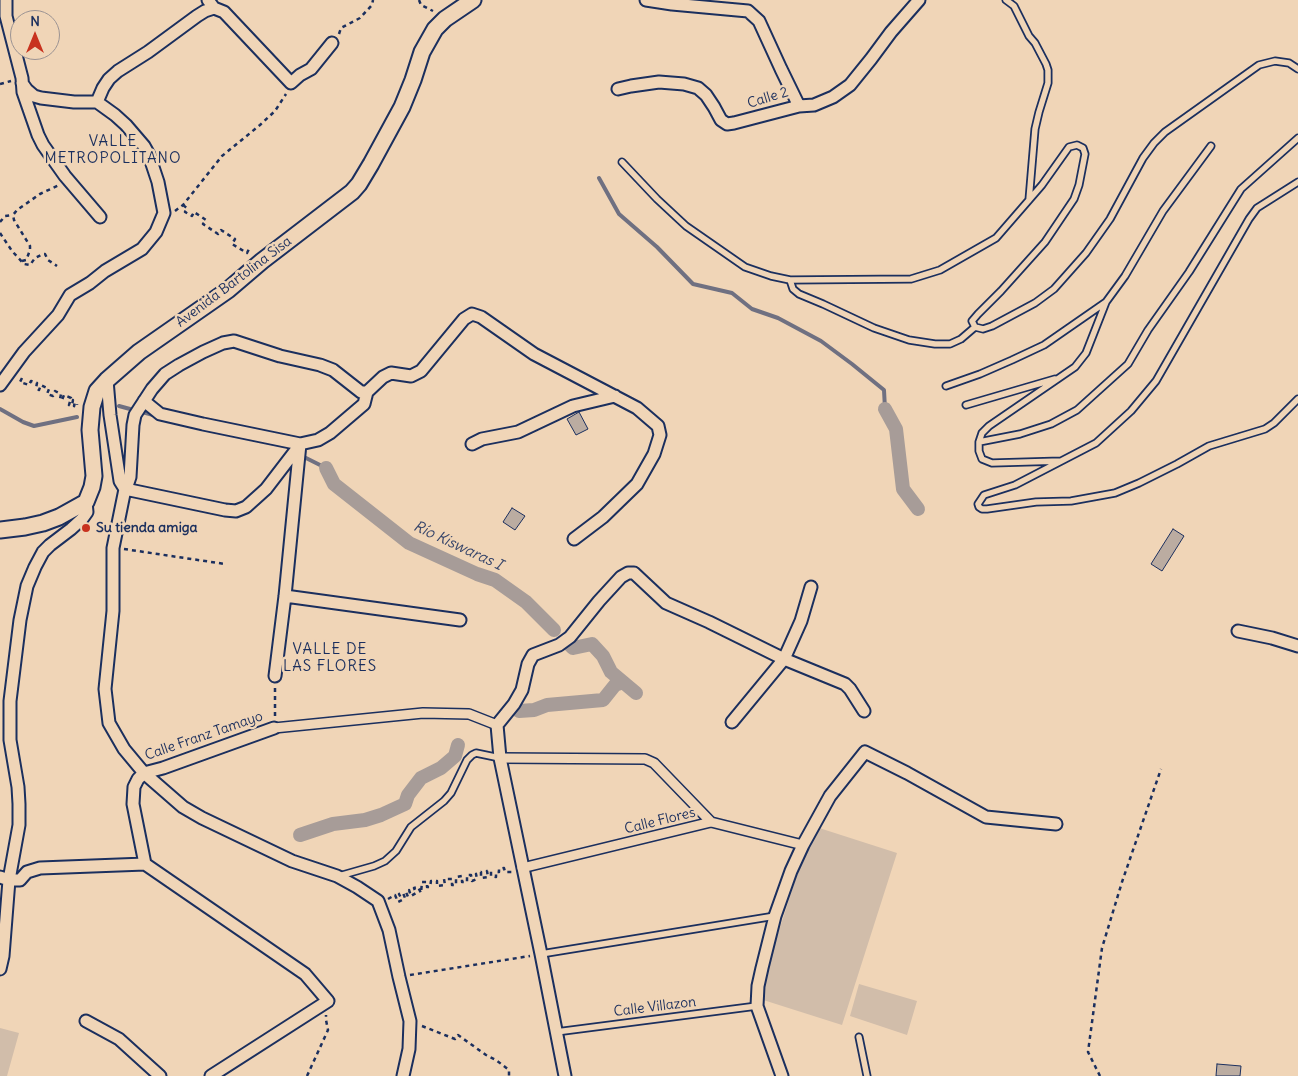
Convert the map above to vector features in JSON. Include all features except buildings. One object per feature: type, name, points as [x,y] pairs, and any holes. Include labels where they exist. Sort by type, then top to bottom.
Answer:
[{"type":"street","points":[[6,0],[6,16],[25,100],[38,135],[68,180],[100,217]]},
{"type":"street","name":"Avenida Bartolina Sisa","points":[[86,502],[94,476],[90,430],[92,407],[98,391],[107,380],[139,352],[228,290],[262,261],[352,192],[371,164],[402,107],[422,52],[435,29],[445,19],[473,0]]},
{"type":"street","name":"Calle 2","points":[[618,90],[659,82],[684,84],[698,88],[706,95],[721,120],[727,124],[799,106],[759,21],[748,11],[646,0]]},
{"type":"street","points":[[799,106],[814,105],[833,97],[850,85],[891,32],[919,0]]},
{"type":"street","points":[[97,102],[109,79],[118,71],[205,11],[211,4],[224,12],[291,83],[311,69],[332,44]]},
{"type":"street","points":[[0,385],[24,352],[58,315],[70,295],[142,248],[156,232],[164,213],[158,182],[148,155],[144,146],[126,124],[97,102],[74,102],[41,98],[34,96],[22,83]]},
{"type":"street","points":[[144,401],[160,414],[203,424],[300,444],[318,440],[330,433],[364,404],[367,392],[383,377],[391,373],[411,376],[421,371],[464,319],[472,314],[481,317],[534,354],[638,408],[658,426],[660,435],[654,454],[637,484],[603,517],[574,539]]},
{"type":"street","points":[[367,392],[361,392],[332,370],[320,365],[280,356],[234,341],[223,343],[165,374],[152,389],[135,415],[133,425],[130,477],[125,489],[112,548],[112,611],[105,689],[109,723],[124,749],[144,773],[183,807],[292,861],[337,876],[378,901],[389,930],[410,1021],[409,1049],[403,1076]]},
{"type":"street","points":[[107,380],[120,481],[125,489],[236,511],[246,507],[266,489],[300,444]]},
{"type":"street","points":[[472,444],[482,439],[518,432],[573,406],[615,396]]},
{"type":"street","points":[[275,676],[300,444]]},
{"type":"street","points":[[0,530],[43,523],[59,517],[86,502],[87,512],[82,519],[71,530],[50,545],[43,552],[34,567],[27,586],[20,620],[10,701],[10,740],[18,787],[19,825],[5,878],[3,956],[0,969]]},
{"type":"street","points":[[565,1076],[500,758],[497,725],[514,704],[522,690],[532,655],[559,645],[570,637],[621,577],[628,573],[634,573],[666,603],[784,659],[845,684],[864,711]]},
{"type":"street","points":[[732,722],[784,659],[801,621],[811,587]]},
{"type":"street","points":[[285,596],[460,620]]},
{"type":"street","points":[[1238,631],[1298,646]]},
{"type":"street","points":[[274,728],[423,713],[469,714],[497,725]]},
{"type":"street","name":"Calle Franz Tamayo","points":[[144,773],[274,728]]},
{"type":"street","points":[[782,1076],[757,1006],[758,986],[775,916],[803,845],[830,796],[865,752],[986,817],[1056,824]]},
{"type":"street","points":[[500,758],[645,759],[654,763],[710,822]]},
{"type":"street","points":[[144,773],[138,779],[134,788],[134,804],[145,864]]},
{"type":"street","name":"Calle Flores","points":[[522,865],[710,822],[803,845]]},
{"type":"street","points":[[5,878],[20,880],[27,872],[40,868],[145,864],[305,974],[328,1001],[210,1076]]},
{"type":"street","points":[[86,1021],[119,1039],[160,1076]]},
{"type":"lane","points":[[1006,0],[1014,6],[1048,70],[1048,83],[1035,129],[1029,200]]},
{"type":"lane","points":[[622,162],[686,226],[745,267],[790,280],[911,279],[940,270],[996,238],[1042,185],[1069,147],[1077,145],[1083,148],[1085,154],[1079,185],[1074,199],[1045,242],[972,321],[975,327],[983,329],[1035,303],[1054,289],[1086,253],[1110,219],[1143,158],[1165,132],[1259,65],[1275,61],[1289,63],[1298,69]]},
{"type":"lane","points":[[979,442],[1020,434],[1051,424],[1078,410],[1128,364],[1148,330],[1189,272],[1241,189],[1298,138]]},
{"type":"lane","points":[[1063,461],[992,463],[982,459],[979,451],[979,442],[982,432],[989,426],[1075,367],[1086,353],[1106,302],[1125,276],[1164,210],[1211,146]]},
{"type":"lane","points":[[1298,182],[1257,208],[1156,381],[1131,411],[1096,443],[1015,485],[984,495],[978,504],[982,509],[987,509],[1036,502],[1071,501],[1114,493],[1139,483],[1208,446],[1265,428],[1298,399]]},
{"type":"lane","points":[[790,280],[793,289],[799,294],[874,328],[908,340],[950,344],[975,327]]},
{"type":"lane","points":[[946,386],[988,371],[1044,344],[1106,302]]},
{"type":"lane","points":[[966,405],[1060,377]]},
{"type":"lane","points":[[337,876],[385,861],[396,851],[411,828],[451,793],[467,760],[472,755],[476,753],[500,758]]},
{"type":"lane","points":[[541,954],[775,916]]},
{"type":"lane","name":"Calle Villazon","points":[[556,1032],[757,1006]]},
{"type":"lane","points":[[858,1037],[867,1076]]},
{"type":"path","points":[[332,44],[341,28],[360,18],[372,5],[373,0]]},
{"type":"path","points":[[419,0],[421,5],[437,15]]},
{"type":"path","points":[[164,213],[173,212],[183,205],[222,156],[275,111],[291,83]]},
{"type":"path","points":[[0,222],[3,218],[13,215],[17,210],[44,192],[68,180]]},
{"type":"path","points":[[183,205],[187,208],[185,212],[192,216],[194,212],[206,220],[203,224],[218,234],[220,230],[235,239],[232,244],[247,253],[249,249],[252,251],[248,256],[250,258],[254,252]]},
{"type":"path","points":[[13,215],[14,220],[30,246],[27,258],[22,262]]},
{"type":"path","points":[[0,233],[7,245],[26,265],[30,265],[35,258],[45,254],[48,260],[56,266]]},
{"type":"path","points":[[19,376],[22,377],[20,382],[29,385],[31,380],[37,383],[36,388],[39,390],[41,385],[48,388],[47,394],[53,396],[55,391],[62,394],[60,399],[62,400],[64,395],[71,398],[70,405],[72,405],[73,400],[76,401],[74,406],[76,407],[79,402]]},
{"type":"path","points":[[112,548],[225,564]]},
{"type":"path","points":[[274,728],[275,676]]},
{"type":"path","points":[[1100,1076],[1088,1052],[1102,948],[1122,882],[1161,769]]},
{"type":"path","points":[[380,907],[389,902],[388,900],[395,895],[398,902],[402,900],[399,894],[403,893],[405,898],[408,897],[406,892],[409,890],[411,896],[416,893],[414,888],[418,887],[421,893],[422,882],[427,882],[427,887],[430,887],[431,881],[437,881],[437,886],[445,885],[444,879],[452,879],[452,885],[456,885],[456,877],[462,876],[462,882],[467,882],[467,876],[471,875],[472,881],[477,879],[476,874],[481,872],[482,878],[488,877],[488,871],[490,876],[496,877],[496,872],[499,872],[499,868],[504,868],[505,872],[512,872],[522,865]]},
{"type":"path","points":[[399,977],[541,954]]},
{"type":"path","points":[[307,1076],[328,1030],[326,1020],[328,1001]]},
{"type":"path","points":[[410,1021],[455,1039],[458,1035],[510,1070],[510,1076]]},
{"type":"shaded area","points":[[813,826],[897,853],[842,1025],[757,998]]},
{"type":"shaded area","points":[[859,984],[917,1001],[907,1035],[850,1016]]},
{"type":"shaded area","points":[[0,1028],[19,1033],[7,1076],[0,1076]]},
{"type":"waterway","points":[[599,178],[619,214],[657,247],[693,284],[732,293],[752,309],[778,318],[821,341],[884,390],[885,409]]},
{"type":"waterway","name":"Río Kiswaras I","points":[[119,406],[130,409]]},
{"type":"waterway","name":"Río Kiswaras I","points":[[0,409],[34,426],[77,417]]},
{"type":"waterway","points":[[885,409],[896,429],[903,489],[918,509]]},
{"type":"waterway","name":"Río Kiswaras I","points":[[142,412],[157,416]]},
{"type":"waterway","name":"Río Kiswaras I","points":[[304,457],[326,468]]},
{"type":"waterway","name":"Río Kiswaras I","points":[[326,468],[334,484],[409,543],[477,574],[495,580],[526,602],[554,630]]},
{"type":"waterway","points":[[570,645],[573,648],[592,644],[603,656],[611,672],[636,693]]},
{"type":"waterway","points":[[519,711],[534,710],[547,705],[603,700],[615,685],[623,682]]},
{"type":"waterway","points":[[300,835],[333,824],[365,820],[405,804],[408,795],[421,778],[441,768],[455,756],[458,745]]},
{"type":"place","name":"Su tienda amiga","points":[[86,528]]},
{"type":"district","name":"VALLE METROPOLITANO","points":[[113,150]]},
{"type":"district","name":"VALLE DE LAS FLORES","points":[[330,658]]}]
